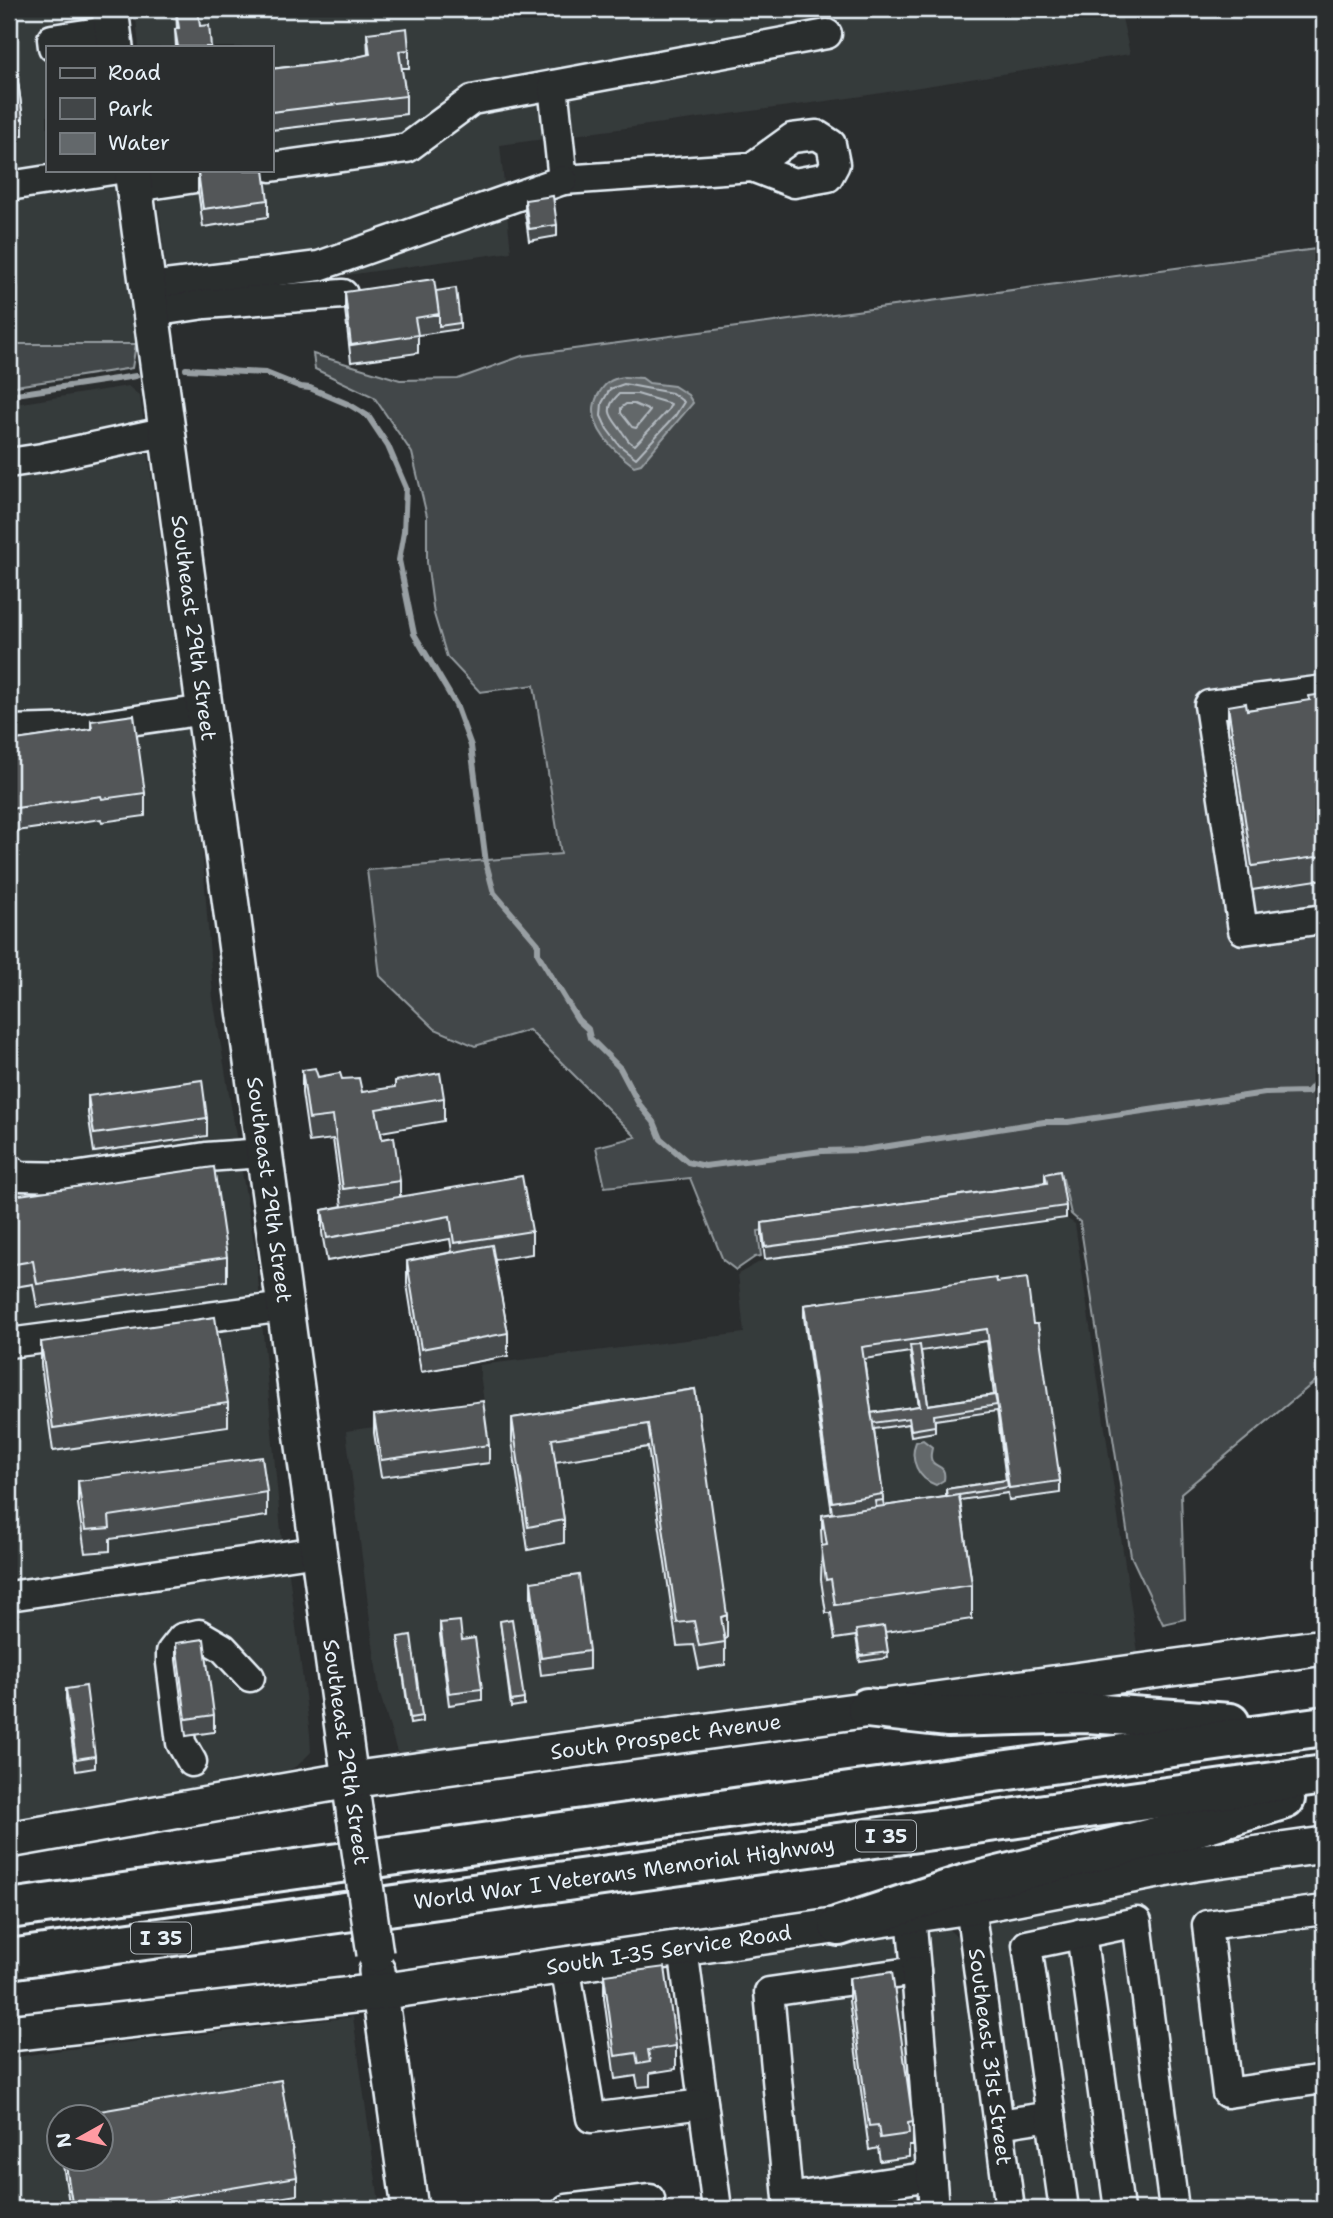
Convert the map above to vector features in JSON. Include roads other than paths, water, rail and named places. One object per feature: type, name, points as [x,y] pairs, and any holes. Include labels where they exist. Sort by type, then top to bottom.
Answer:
[{"type":"highway","points":[[867,1708],[948,1717],[1088,1713],[1317,1727]]},
{"type":"highway","name":"I 35","points":[[9,1909],[1317,1727]]},
{"type":"highway","name":"World War I Veterans Memorial Highway","points":[[9,1959],[1324,1775]]},
{"type":"highway","points":[[839,1926],[966,1884],[1188,1829],[1324,1787]]},
{"type":"main road","name":"Southeast 29th Street","points":[[126,175],[150,299],[318,1551],[375,1954],[405,2209]]},
{"type":"main road","name":"South Prospect Avenue","points":[[9,1839],[350,1780],[1324,1647]]},
{"type":"main road","name":"South I-35 Service Road","points":[[9,2033],[380,1992],[970,1906],[1180,1866],[1324,1845]]},
{"type":"street","points":[[53,46],[52,39],[112,29]]},
{"type":"street","points":[[273,167],[407,148],[472,100],[827,34]]},
{"type":"street","points":[[553,85],[563,180]]},
{"type":"street","points":[[150,299],[319,266],[563,180],[752,167]]},
{"type":"street","points":[[9,186],[70,173],[126,175],[203,172]]},
{"type":"street","points":[[150,299],[205,304],[343,294]]},
{"type":"street","points":[[9,463],[168,431]]},
{"type":"street","points":[[1324,690],[1209,705],[1243,930],[1324,919]]},
{"type":"street","points":[[9,730],[82,728],[205,710]]},
{"type":"street","points":[[9,1168],[18,1176],[74,1177],[206,1157],[264,1153]]},
{"type":"street","points":[[9,1343],[285,1307]]},
{"type":"street","points":[[9,1596],[318,1551]]},
{"type":"street","points":[[192,1762],[181,1743],[171,1651],[182,1638],[199,1634],[223,1648],[250,1677]]},
{"type":"street","name":"Southeast 31st Street","points":[[970,1906],[1010,2209]]},
{"type":"street","points":[[1324,1910],[1207,1925],[1227,2093],[1324,2079]]},
{"type":"street","points":[[911,1915],[934,2209]]},
{"type":"street","points":[[1064,2209],[1027,1945],[1137,1922],[1174,2209]]},
{"type":"street","points":[[1081,1933],[1119,2209]]},
{"type":"street","points":[[683,1948],[717,2209]]},
{"type":"street","points":[[565,1965],[591,2118],[703,2104]]},
{"type":"street","points":[[916,1971],[769,1992],[788,2204],[931,2176]]},
{"type":"street","points":[[999,2124],[1051,2116]]},
{"type":"street","points":[[567,2209],[650,2199]]},
{"type":"water","points":[[624,377],[642,378],[649,383],[674,386],[688,395],[693,403],[641,464],[634,466],[610,444],[594,416],[594,405],[603,387],[611,380]]},
{"type":"water","points":[[923,1440],[932,1447],[932,1461],[944,1474],[944,1480],[936,1485],[924,1478],[917,1468],[914,1448],[916,1442]]},
{"type":"waterway","points":[[186,369],[266,373],[310,388],[368,416],[388,446],[406,488],[404,532],[399,560],[414,634],[456,705],[471,746],[486,863],[494,893],[538,944],[538,954],[578,1020],[588,1029],[590,1038],[620,1068],[639,1104],[654,1122],[661,1139],[688,1162],[705,1166],[822,1151],[863,1150],[1044,1122],[1068,1122],[1265,1093],[1308,1092],[1315,1084],[1324,1083]]},
{"type":"waterway","points":[[9,395],[136,376]]}]
